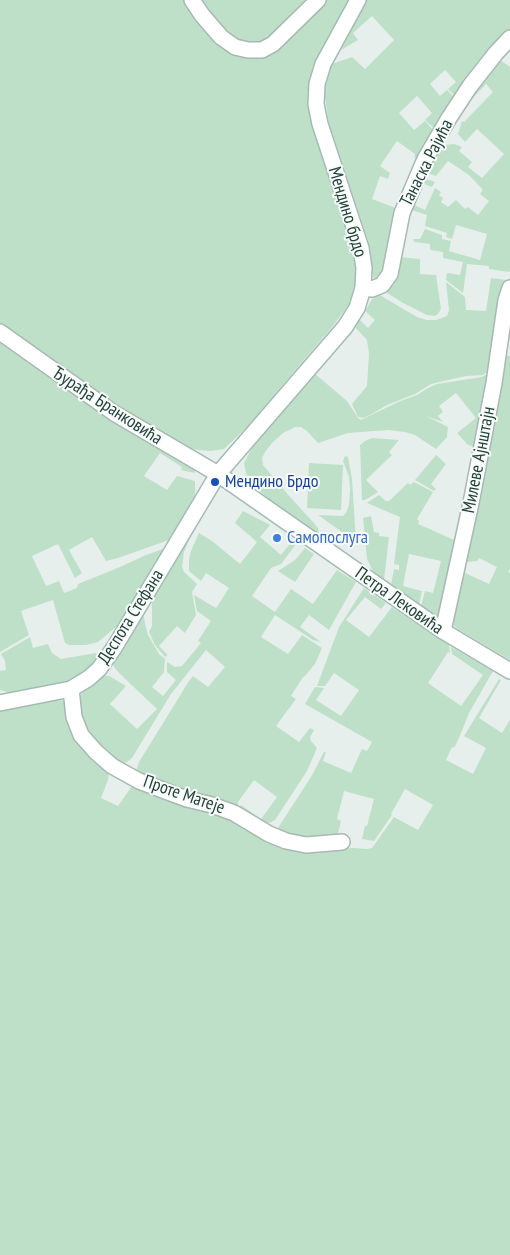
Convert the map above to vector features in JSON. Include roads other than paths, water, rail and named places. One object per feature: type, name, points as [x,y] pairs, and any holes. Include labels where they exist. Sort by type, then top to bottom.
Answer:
[{"type":"street","points":[[192,0],[221,37],[235,47],[248,50],[262,50],[272,44],[318,0]]},
{"type":"street","name":"Мендино брдо","points":[[218,474],[345,326],[356,308],[363,288],[364,268],[361,248],[320,124],[316,104],[317,84],[323,64],[358,0]]},
{"type":"street","name":"Танаска Рајића","points":[[363,288],[372,289],[382,285],[390,274],[402,213],[425,158],[470,86],[510,38]]},
{"type":"street","name":"Милеве Ајнштајн","points":[[443,631],[471,503],[494,383],[506,300],[510,288]]},
{"type":"street","name":"Ђурађа Бранковића","points":[[0,332],[114,413],[218,474]]},
{"type":"street","name":"Петра Лековића","points":[[218,474],[443,631],[510,671]]},
{"type":"street","name":"Деспота Стефана","points":[[0,703],[70,689],[89,678],[106,660],[218,474]]},
{"type":"street","name":"Проте Матеје","points":[[70,689],[74,717],[81,734],[96,752],[112,766],[139,781],[234,813],[268,834],[286,841],[306,845],[342,842]]},
{"type":"place","name":"Мендино Брдо","points":[[215,482]]},
{"type":"place","name":"Самопослуга","points":[[277,538]]}]
